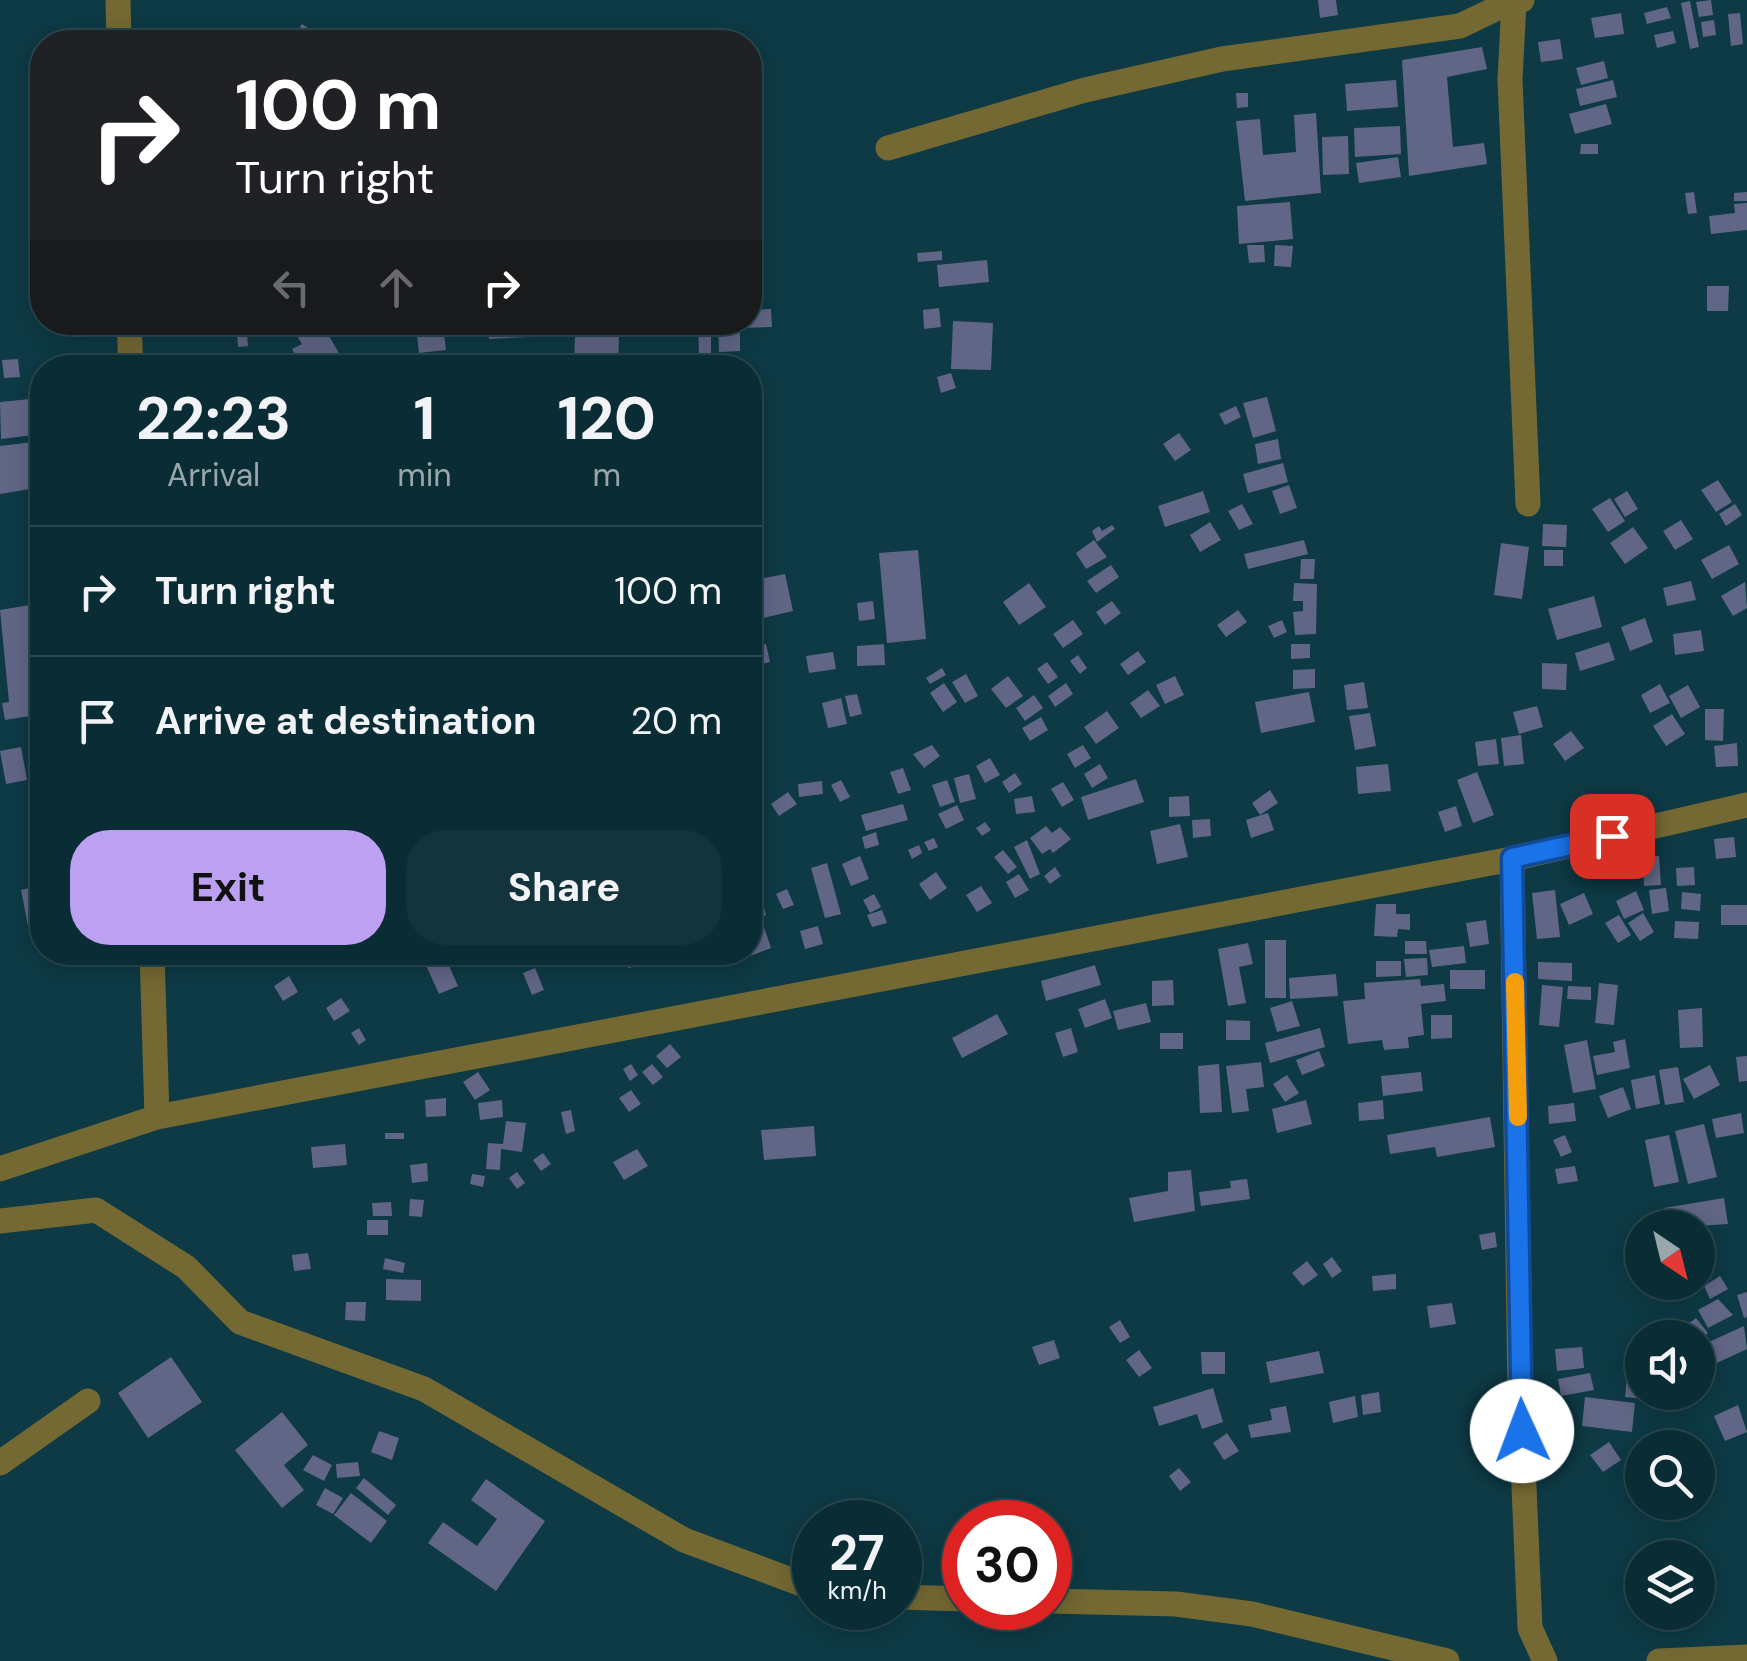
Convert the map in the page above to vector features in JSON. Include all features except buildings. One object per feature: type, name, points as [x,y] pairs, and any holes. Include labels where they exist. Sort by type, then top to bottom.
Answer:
[{"type":"street","points":[[118,0],[119,30]]},
{"type":"street","points":[[888,148],[1119,82],[1222,58],[1460,26],[1516,1],[1510,80],[1528,504]]},
{"type":"street","points":[[0,1168],[158,1118],[1512,858],[1747,805]]},
{"type":"street","points":[[1512,858],[1521,1412],[1530,1628],[1545,1661]]},
{"type":"street","points":[[152,965],[158,1118]]},
{"type":"street","points":[[0,1221],[96,1210],[186,1267],[240,1322],[424,1389],[684,1540],[792,1580]]},
{"type":"street","points":[[0,1463],[88,1401]]},
{"type":"street","points":[[1072,1602],[1176,1604],[1252,1614],[1447,1661]]},
{"type":"street","points":[[1659,1661],[1747,1657]]},
{"type":"slow traffic","points":[[1515,982],[1518,1117]]},
{"type":"route","points":[[1522,1431],[1512,858],[1612,836]]}]
